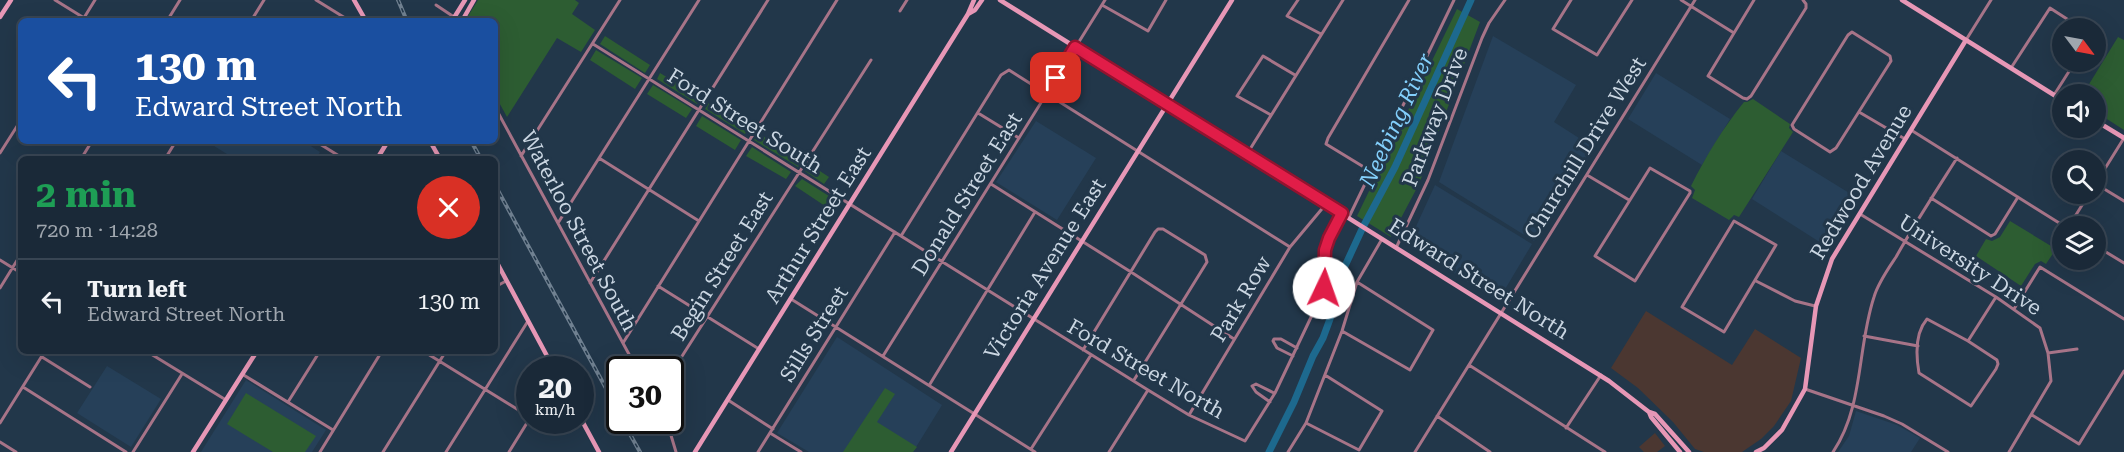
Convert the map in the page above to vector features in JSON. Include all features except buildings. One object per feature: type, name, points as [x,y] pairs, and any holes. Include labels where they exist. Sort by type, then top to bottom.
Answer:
[{"type":"main road","points":[[0,17],[10,0]]},
{"type":"main road","points":[[354,0],[364,18]]},
{"type":"main road","points":[[455,18],[465,0]]},
{"type":"main road","points":[[464,18],[474,0]]},
{"type":"main road","name":"Arthur Street East","points":[[696,452],[968,14],[974,0]]},
{"type":"main road","name":"Arthur Street East","points":[[968,14],[975,10],[982,0]]},
{"type":"main road","name":"Edward Street North","points":[[1000,0],[1601,375],[1648,412],[1655,414],[1689,452]]},
{"type":"main road","name":"Victoria Avenue East","points":[[951,452],[1233,0]]},
{"type":"main road","points":[[1902,0],[2052,94]]},
{"type":"main road","name":"Redwood Avenue","points":[[1756,452],[1764,448],[1782,430],[1805,389],[1816,306],[1832,258],[1966,40]]},
{"type":"main road","points":[[2106,127],[2124,138]]},
{"type":"main road","points":[[498,265],[547,356]]},
{"type":"main road","points":[[193,452],[254,354]]},
{"type":"main road","name":"Edward Street North","points":[[1648,412],[1680,452]]},
{"type":"main road","points":[[589,434],[599,452]]},
{"type":"street","points":[[55,0],[80,18]]},
{"type":"street","points":[[84,18],[95,0]]},
{"type":"street","points":[[170,18],[180,0]]},
{"type":"street","points":[[253,18],[264,0]]},
{"type":"street","points":[[316,0],[345,18]]},
{"type":"street","points":[[522,156],[620,0]]},
{"type":"street","points":[[558,223],[699,0]]},
{"type":"street","points":[[590,283],[768,0]]},
{"type":"street","points":[[623,343],[837,0]]},
{"type":"street","points":[[900,11],[907,0]]},
{"type":"street","name":"Donald Street East","points":[[883,356],[1105,0]]},
{"type":"street","points":[[1102,5],[1148,31],[1166,0]]},
{"type":"street","points":[[1298,0],[1287,16],[1321,34]]},
{"type":"street","points":[[1246,154],[1343,0]]},
{"type":"street","points":[[1372,172],[1326,144],[1409,0]]},
{"type":"street","points":[[1351,219],[1454,0]]},
{"type":"street","name":"Parkway Drive","points":[[1396,248],[1428,180],[1482,38],[1505,0]]},
{"type":"street","points":[[1571,0],[1553,29],[1597,55],[1632,0]]},
{"type":"street","points":[[1682,0],[1734,33]]},
{"type":"street","name":"Churchill Drive West","points":[[1415,452],[1695,0]]},
{"type":"street","points":[[1754,0],[1708,76],[1748,99],[1806,8],[1803,0]]},
{"type":"street","name":"Redwood Avenue","points":[[1966,40],[1991,0]]},
{"type":"street","points":[[436,5],[452,18]]},
{"type":"street","points":[[2011,68],[2050,8],[2066,18]]},
{"type":"street","points":[[1852,32],[1891,58],[1859,112],[1833,152],[1792,128],[1848,34],[1852,32]]},
{"type":"street","name":"Ford Street South","points":[[593,44],[1033,320]]},
{"type":"street","points":[[1271,115],[1237,96],[1263,56],[1295,75]]},
{"type":"street","name":"Begin Street East","points":[[682,356],[871,60]]},
{"type":"street","points":[[901,236],[1005,71],[1011,71],[1290,247]]},
{"type":"street","name":"Waterloo Street South","points":[[498,112],[630,356]]},
{"type":"street","points":[[1859,112],[1905,139]]},
{"type":"street","points":[[978,113],[1019,138]]},
{"type":"street","points":[[0,153],[18,125]]},
{"type":"street","points":[[1910,130],[2052,218]]},
{"type":"street","points":[[2106,167],[2124,138]]},
{"type":"street","points":[[168,155],[174,144]]},
{"type":"street","points":[[320,144],[339,156]]},
{"type":"street","points":[[599,158],[699,221]]},
{"type":"street","points":[[1833,452],[1848,426],[1854,405],[1864,336],[1874,296],[1905,240],[1956,158]]},
{"type":"street","points":[[1650,168],[1690,190],[1635,281],[1594,256],[1629,200],[1650,168]]},
{"type":"street","points":[[1587,175],[1629,200]]},
{"type":"street","points":[[991,184],[1181,303],[1234,339]]},
{"type":"street","points":[[2106,189],[2124,201]]},
{"type":"street","points":[[1931,198],[1991,236],[1995,234],[2018,196]]},
{"type":"street","name":"Park Row","points":[[1189,415],[1290,247],[1326,204]]},
{"type":"street","points":[[930,385],[1035,212]]},
{"type":"street","points":[[1275,393],[1260,385],[1252,386],[1256,392],[1270,402],[1275,393],[1293,356],[1298,348],[1323,292],[1325,250],[1342,213]]},
{"type":"street","name":"University Drive","points":[[1859,213],[1996,297],[2040,328],[2048,353],[2051,381],[2010,452]]},
{"type":"street","points":[[1734,221],[1776,245],[1756,281],[1725,332],[1682,307],[1734,221]]},
{"type":"street","points":[[1083,350],[1158,229],[1163,229],[1205,255],[1207,262],[1133,381]]},
{"type":"street","name":"Sills Street","points":[[758,452],[895,232]]},
{"type":"street","points":[[1288,452],[1306,423],[1342,331],[1357,282],[1382,239]]},
{"type":"street","points":[[2106,252],[2124,263]]},
{"type":"street","points":[[0,288],[18,259]]},
{"type":"street","points":[[0,260],[18,271]]},
{"type":"street","points":[[2014,309],[2040,267],[2124,319]]},
{"type":"street","points":[[498,286],[507,281]]},
{"type":"street","points":[[1756,281],[1795,301],[1816,306]]},
{"type":"street","points":[[1342,331],[1410,370],[1433,330],[1357,282]]},
{"type":"street","points":[[658,286],[760,350]]},
{"type":"street","points":[[1968,341],[1996,297]]},
{"type":"street","points":[[791,299],[1033,451],[1091,355]]},
{"type":"street","points":[[1928,319],[1968,341],[1996,360],[1998,364],[1971,406],[1919,373],[1918,346],[1922,326],[1928,319]]},
{"type":"street","name":"Ford Street North","points":[[1033,320],[1189,415],[1245,441],[1270,402]]},
{"type":"street","points":[[446,452],[528,321]]},
{"type":"street","points":[[1864,336],[1918,346]]},
{"type":"street","points":[[1293,356],[1277,348],[1273,341],[1279,338],[1298,348]]},
{"type":"street","points":[[2048,353],[2077,348]]},
{"type":"street","points":[[0,423],[44,354]]},
{"type":"street","points":[[151,354],[226,400]]},
{"type":"street","points":[[288,402],[318,354]]},
{"type":"street","points":[[320,452],[380,354]]},
{"type":"street","points":[[428,354],[516,409]]},
{"type":"street","points":[[382,452],[444,354]]},
{"type":"street","points":[[42,357],[90,387]]},
{"type":"street","points":[[1469,364],[1605,452]]},
{"type":"street","points":[[2032,415],[2079,444],[2124,370]]},
{"type":"street","points":[[133,452],[182,374]]},
{"type":"street","points":[[243,374],[333,430]]},
{"type":"street","points":[[1306,423],[1359,450],[1382,411],[1325,375]]},
{"type":"street","points":[[1566,428],[1601,375]]},
{"type":"street","points":[[23,387],[126,452]]},
{"type":"street","points":[[1805,389],[1902,424],[1945,451]]},
{"type":"street","points":[[1109,452],[1148,390]]},
{"type":"street","points":[[728,400],[772,429]]},
{"type":"street","points":[[1437,416],[1490,452]]},
{"type":"street","points":[[770,433],[801,452]]},
{"type":"street","points":[[509,452],[520,434]]},
{"type":"street","points":[[671,434],[676,452]]},
{"type":"street","points":[[0,442],[16,452]]},
{"type":"shaded area","points":[[1493,36],[1576,85],[1554,122],[1593,147],[1534,241],[1439,182]]},
{"type":"shaded area","points":[[1656,73],[1730,119],[1702,165],[1628,119]]},
{"type":"shaded area","points":[[1036,121],[1096,158],[1057,220],[996,182]]},
{"type":"shaded area","points":[[211,144],[308,144],[320,152],[318,156],[230,156]]},
{"type":"shaded area","points":[[1781,151],[1859,199],[1829,248],[1752,199]]},
{"type":"shaded area","points":[[1435,185],[1532,244],[1498,301],[1408,244]]},
{"type":"shaded area","points":[[1646,311],[1732,365],[1755,329],[1801,358],[1791,401],[1774,426],[1761,439],[1742,452],[1704,452],[1695,449],[1673,422],[1638,388],[1611,368]]},
{"type":"shaded area","points":[[837,337],[942,405],[913,452],[809,452],[777,433]]},
{"type":"shaded area","points":[[107,366],[161,399],[131,447],[77,413]]},
{"type":"shaded area","points":[[246,380],[326,430],[312,452],[201,452]]},
{"type":"shaded area","points":[[1856,411],[1897,425],[1920,438],[1911,452],[1838,452],[1849,436]]},
{"type":"shaded area","points":[[1655,433],[1665,446],[1657,452],[1644,452],[1639,447]]},
{"type":"green space","points":[[478,0],[575,0],[579,3],[572,14],[595,30],[581,52],[557,38],[507,117],[498,100],[498,18],[467,18]]},
{"type":"green space","points":[[1457,9],[1480,22],[1419,184],[1391,237],[1357,216]]},
{"type":"green space","points":[[605,36],[650,65],[645,73],[600,44]]},
{"type":"green space","points":[[2118,37],[2124,40],[2124,130],[2106,118],[2106,84],[2089,84],[2097,72],[2106,72],[2106,57]]},
{"type":"green space","points":[[596,50],[642,78],[635,89],[590,60]]},
{"type":"green space","points":[[660,73],[701,98],[697,104],[657,79]]},
{"type":"green space","points":[[653,85],[692,109],[686,118],[647,94]]},
{"type":"green space","points":[[1753,99],[1790,124],[1789,128],[1793,132],[1739,217],[1734,215],[1729,220],[1692,198],[1695,190],[1691,186],[1729,122],[1744,102]]},
{"type":"green space","points":[[708,103],[749,128],[745,134],[705,109]]},
{"type":"green space","points":[[702,116],[741,140],[735,150],[696,126]]},
{"type":"green space","points":[[758,133],[802,161],[798,167],[754,140]]},
{"type":"green space","points":[[752,147],[791,172],[786,179],[746,156]]},
{"type":"green space","points":[[809,164],[829,177],[824,184],[805,171]]},
{"type":"green space","points":[[802,179],[840,203],[834,212],[795,186]]},
{"type":"green space","points":[[2010,221],[2052,247],[2052,255],[2046,264],[2041,261],[2035,264],[2021,286],[1976,256],[1986,239],[1992,241],[2000,237]]},
{"type":"green space","points":[[885,388],[895,394],[877,422],[917,447],[913,452],[843,452]]},
{"type":"green space","points":[[246,393],[316,436],[305,452],[273,452],[227,424]]},
{"type":"waterway","name":"Neebing River","points":[[1269,452],[1323,338],[1339,279],[1395,167],[1471,0]]},
{"type":"railway","points":[[398,0],[406,18]]},
{"type":"railway","points":[[473,144],[479,156]]},
{"type":"railway","points":[[498,190],[606,388]]},
{"type":"railway","points":[[630,434],[640,452]]},
{"type":"route","points":[[1056,78],[1075,47],[1342,213],[1325,250],[1324,288]]}]
